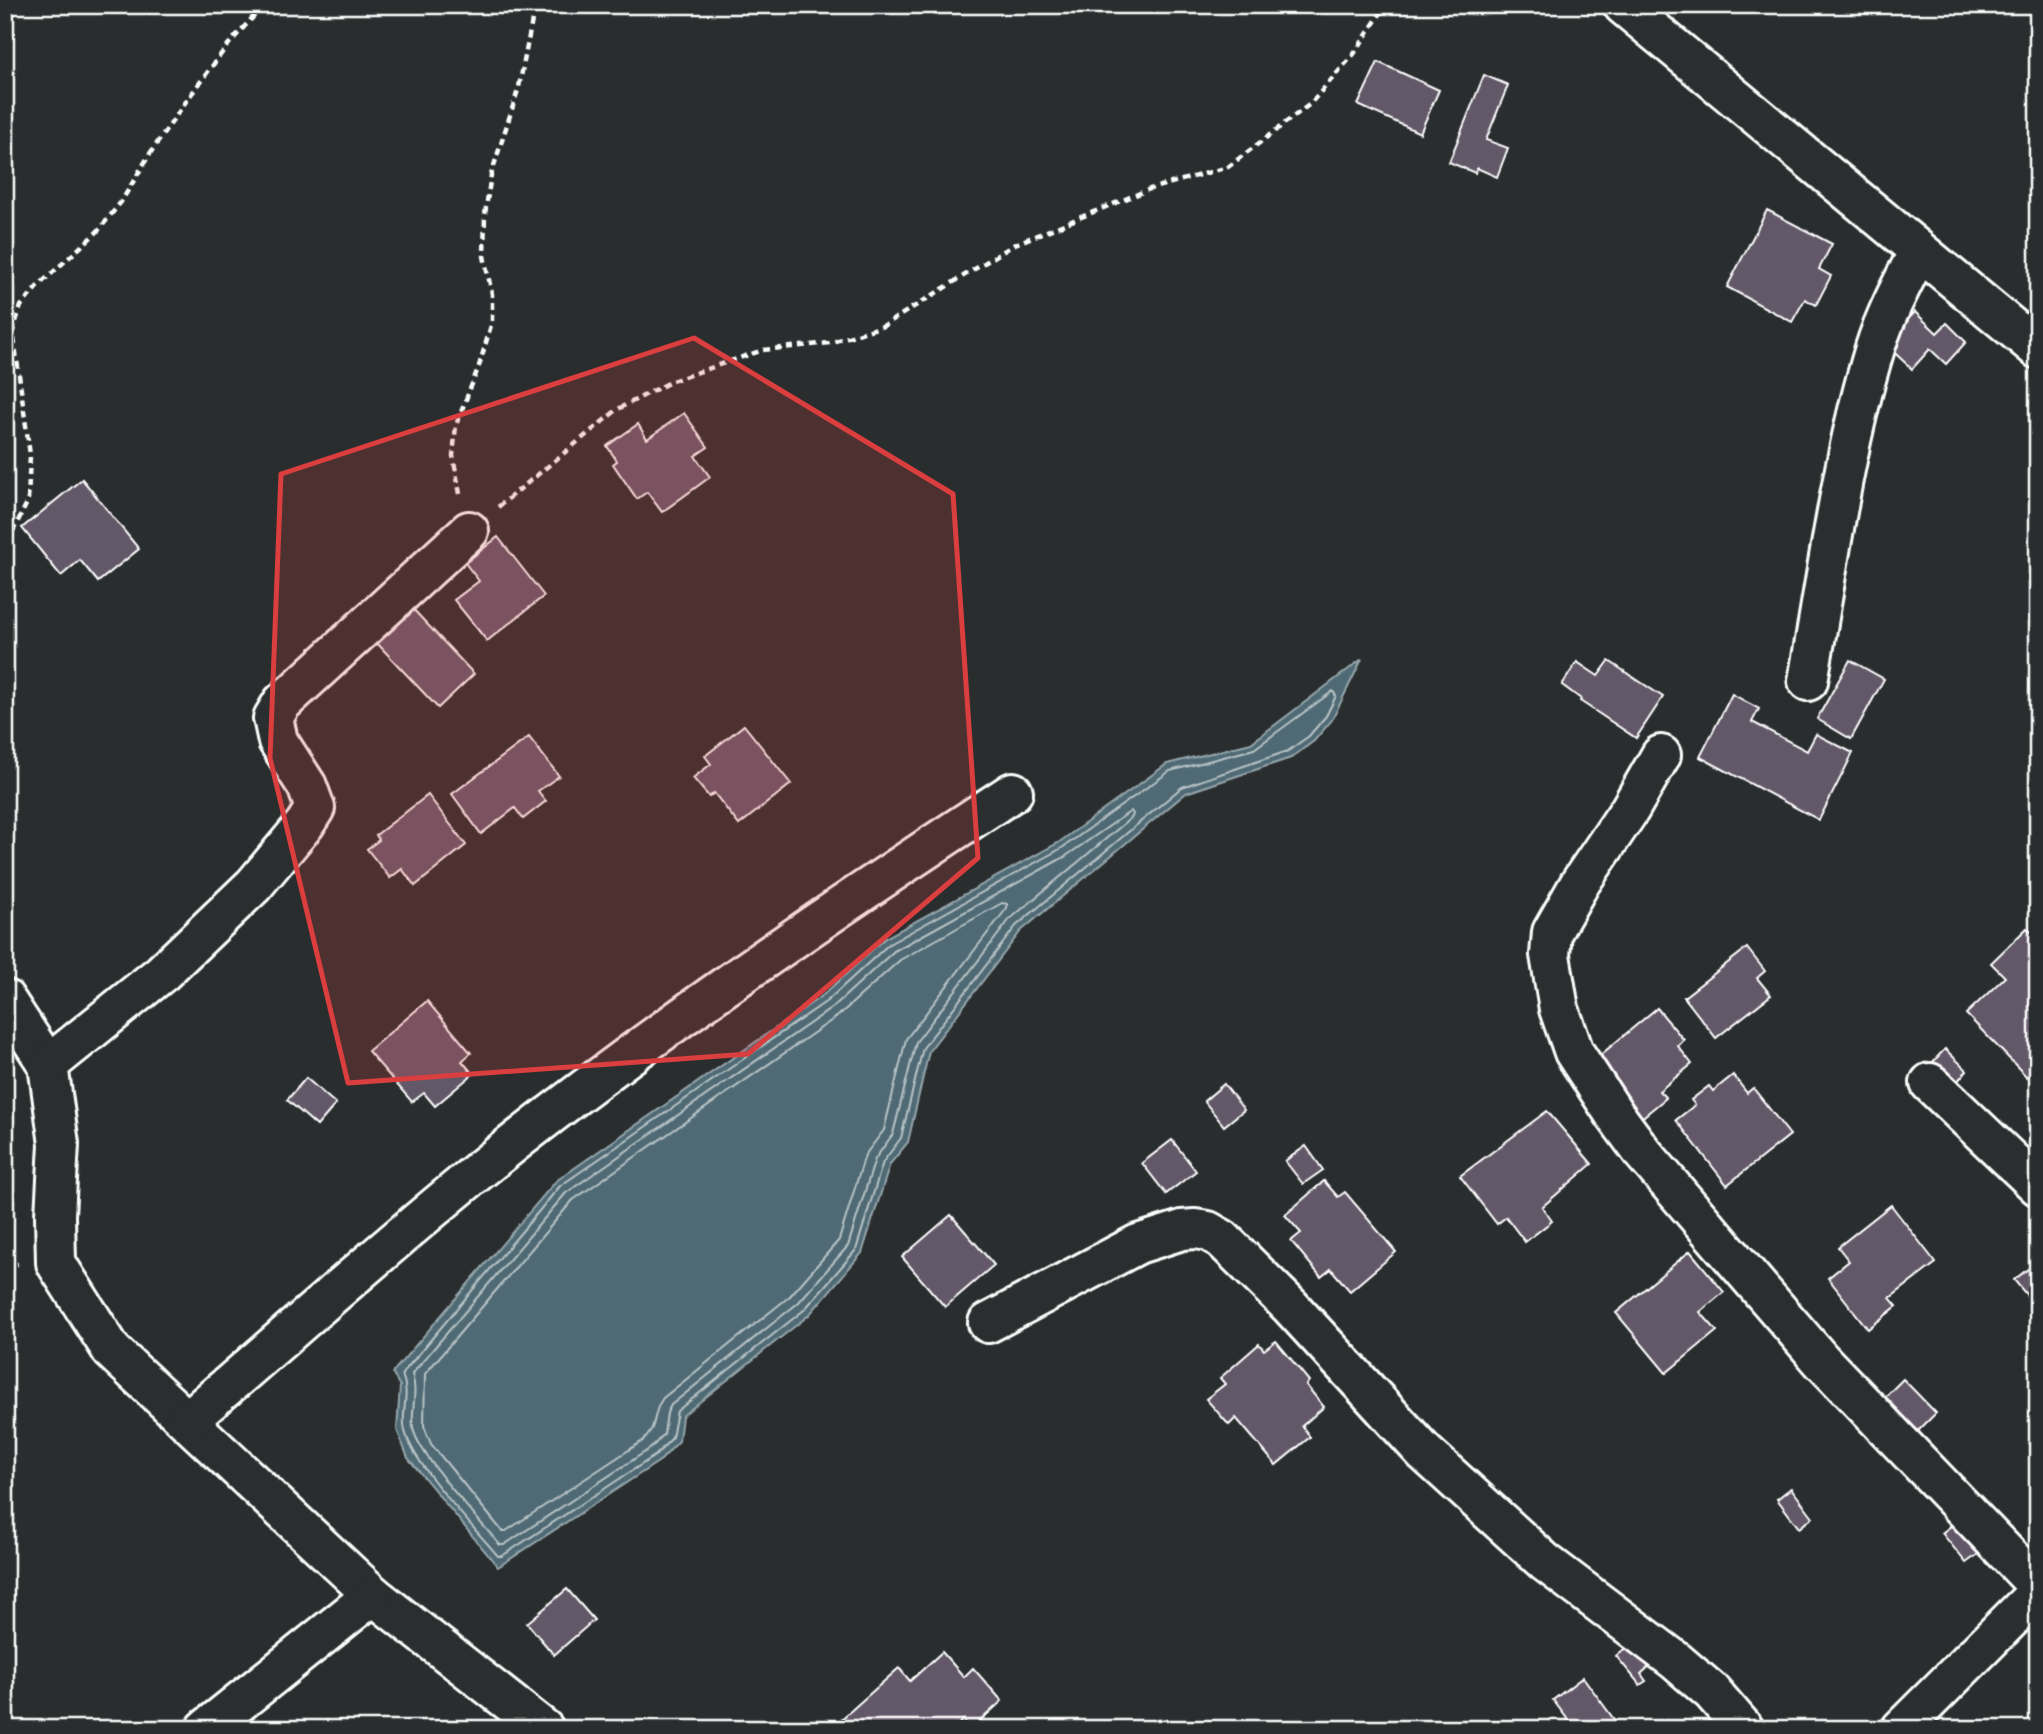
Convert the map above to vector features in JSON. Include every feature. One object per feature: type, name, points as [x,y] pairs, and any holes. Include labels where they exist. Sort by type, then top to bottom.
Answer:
[{"type":"street","points":[[1623,5],[2038,349]]},
{"type":"street","points":[[1808,681],[1832,538],[1852,441],[1876,347],[1894,300],[1919,251]]},
{"type":"street","points":[[48,1065],[162,973],[254,885],[305,824],[315,808],[307,786],[278,741],[273,718],[282,703],[469,531]]},
{"type":"street","points":[[1661,755],[1552,932],[1549,955],[1556,995],[1574,1052],[1643,1153],[1821,1360],[2038,1586]]},
{"type":"street","points":[[187,1421],[492,1161],[682,1017],[855,895],[1013,792]]},
{"type":"street","points":[[5,999],[48,1065],[59,1144],[55,1215],[56,1263],[112,1351],[373,1595],[544,1729]]},
{"type":"street","points":[[1930,1083],[2038,1186]]},
{"type":"street","points":[[988,1323],[1138,1244],[1182,1230],[1208,1231],[1222,1239],[1290,1306],[1424,1452],[1545,1562],[1676,1661],[1712,1692],[1744,1729]]},
{"type":"street","points":[[1901,1729],[2038,1592]]},
{"type":"street","points":[[206,1729],[373,1595]]},
{"type":"path","points":[[5,541],[9,539],[28,501],[30,455],[13,331],[21,306],[38,286],[98,231],[121,202],[187,100],[227,47],[264,5]]},
{"type":"path","points":[[535,5],[519,88],[491,174],[485,214],[484,256],[492,294],[492,322],[479,366],[456,425],[453,456],[469,531],[618,409],[672,381],[763,350],[829,343],[883,326],[1015,244],[1150,189],[1228,167],[1310,104],[1354,54],[1387,5]]},
{"type":"highlighted area","points":[[694,338],[953,494],[978,858],[748,1054],[348,1083],[270,758],[281,474]]},
{"type":"water","points":[[1362,659],[1332,720],[1314,741],[1291,758],[1186,793],[1021,931],[929,1051],[908,1142],[890,1164],[862,1253],[809,1315],[682,1416],[679,1441],[661,1460],[498,1567],[408,1458],[397,1430],[400,1386],[392,1373],[556,1181],[823,995],[885,938],[1058,843],[1167,764],[1251,743]]},
{"type":"building","points":[[1378,62],[1439,90],[1420,133],[1358,105]]},
{"type":"building","points":[[1484,75],[1508,85],[1486,140],[1508,148],[1497,177],[1477,168],[1475,173],[1449,162]]},
{"type":"building","points":[[1767,210],[1832,244],[1819,269],[1831,276],[1816,305],[1805,299],[1792,322],[1727,287]]},
{"type":"building","points":[[1915,312],[1937,333],[1947,323],[1966,342],[1946,364],[1930,349],[1912,369],[1885,344]]},
{"type":"building","points":[[684,413],[708,447],[695,456],[710,477],[662,512],[647,492],[637,499],[613,464],[617,461],[607,446],[638,424],[647,439]]},
{"type":"building","points":[[82,479],[139,549],[98,582],[80,560],[61,576],[22,528]]},
{"type":"building","points":[[498,537],[544,596],[487,641],[454,600],[479,581],[465,563]]},
{"type":"building","points":[[411,607],[474,674],[438,708],[375,641]]},
{"type":"building","points":[[1850,660],[1884,679],[1851,739],[1817,719]]},
{"type":"building","points":[[1609,661],[1663,697],[1636,738],[1580,701],[1581,699],[1562,685],[1577,662],[1598,676]]},
{"type":"building","points":[[1732,694],[1759,709],[1752,722],[1807,751],[1816,734],[1853,753],[1819,820],[1700,757]]},
{"type":"building","points":[[744,725],[791,784],[739,825],[714,793],[709,797],[693,778],[711,764],[705,756]]},
{"type":"building","points":[[529,737],[559,776],[538,791],[546,801],[523,819],[515,808],[481,834],[452,794]]},
{"type":"building","points":[[428,795],[466,845],[415,886],[402,869],[390,878],[367,849],[379,840],[376,835]]},
{"type":"building","points":[[2027,928],[2038,939],[2038,1066],[2027,1077],[1966,1014],[2005,977],[1991,963]]},
{"type":"building","points":[[1747,948],[1765,971],[1757,978],[1771,995],[1716,1038],[1684,997]]},
{"type":"building","points":[[427,1001],[471,1053],[462,1061],[473,1074],[435,1106],[424,1093],[412,1102],[368,1051]]},
{"type":"building","points":[[1657,1008],[1684,1040],[1678,1046],[1692,1064],[1659,1091],[1666,1098],[1639,1120],[1592,1062]]},
{"type":"building","points":[[1945,1049],[1967,1070],[1952,1088],[1928,1067]]},
{"type":"building","points":[[1733,1075],[1747,1093],[1753,1088],[1790,1135],[1727,1185],[1676,1120],[1695,1105],[1691,1100],[1709,1086],[1713,1091]]},
{"type":"building","points":[[306,1078],[336,1104],[317,1126],[287,1100]]},
{"type":"building","points":[[1224,1084],[1244,1110],[1224,1126],[1204,1101]]},
{"type":"building","points":[[1547,1111],[1592,1164],[1542,1207],[1552,1221],[1525,1242],[1506,1217],[1497,1224],[1460,1176]]},
{"type":"building","points":[[1172,1140],[1196,1171],[1166,1194],[1142,1163]]},
{"type":"building","points":[[1306,1146],[1323,1170],[1303,1184],[1285,1161]]},
{"type":"building","points":[[1324,1181],[1338,1197],[1345,1192],[1396,1252],[1350,1291],[1331,1269],[1321,1277],[1291,1241],[1301,1233],[1285,1215]]},
{"type":"building","points":[[1891,1205],[1936,1263],[1890,1298],[1897,1306],[1868,1329],[1828,1278],[1849,1261],[1838,1247]]},
{"type":"building","points":[[951,1215],[994,1265],[945,1307],[902,1257]]},
{"type":"building","points":[[1690,1251],[1724,1292],[1700,1312],[1717,1331],[1666,1373],[1616,1313]]},
{"type":"building","points":[[2038,1261],[2038,1301],[2034,1304],[2014,1280]]},
{"type":"building","points":[[1276,1341],[1309,1381],[1306,1385],[1324,1407],[1302,1426],[1310,1437],[1276,1465],[1236,1418],[1229,1425],[1206,1399],[1225,1384],[1220,1378],[1259,1344],[1264,1350]]},
{"type":"building","points":[[1903,1379],[1936,1413],[1917,1432],[1883,1399]]},
{"type":"building","points":[[1791,1488],[1813,1517],[1799,1528],[1777,1499]]},
{"type":"building","points":[[1956,1522],[1981,1552],[1966,1563],[1942,1533]]},
{"type":"building","points":[[567,1589],[594,1620],[554,1655],[527,1623]]},
{"type":"building","points":[[1634,1641],[1653,1663],[1641,1674],[1646,1681],[1640,1685],[1616,1656]]},
{"type":"building","points":[[942,1652],[964,1677],[973,1668],[1002,1701],[971,1729],[963,1720],[953,1729],[845,1729],[838,1722],[899,1668],[910,1681]]},
{"type":"building","points":[[1583,1677],[1621,1729],[1575,1729],[1553,1700]]}]
